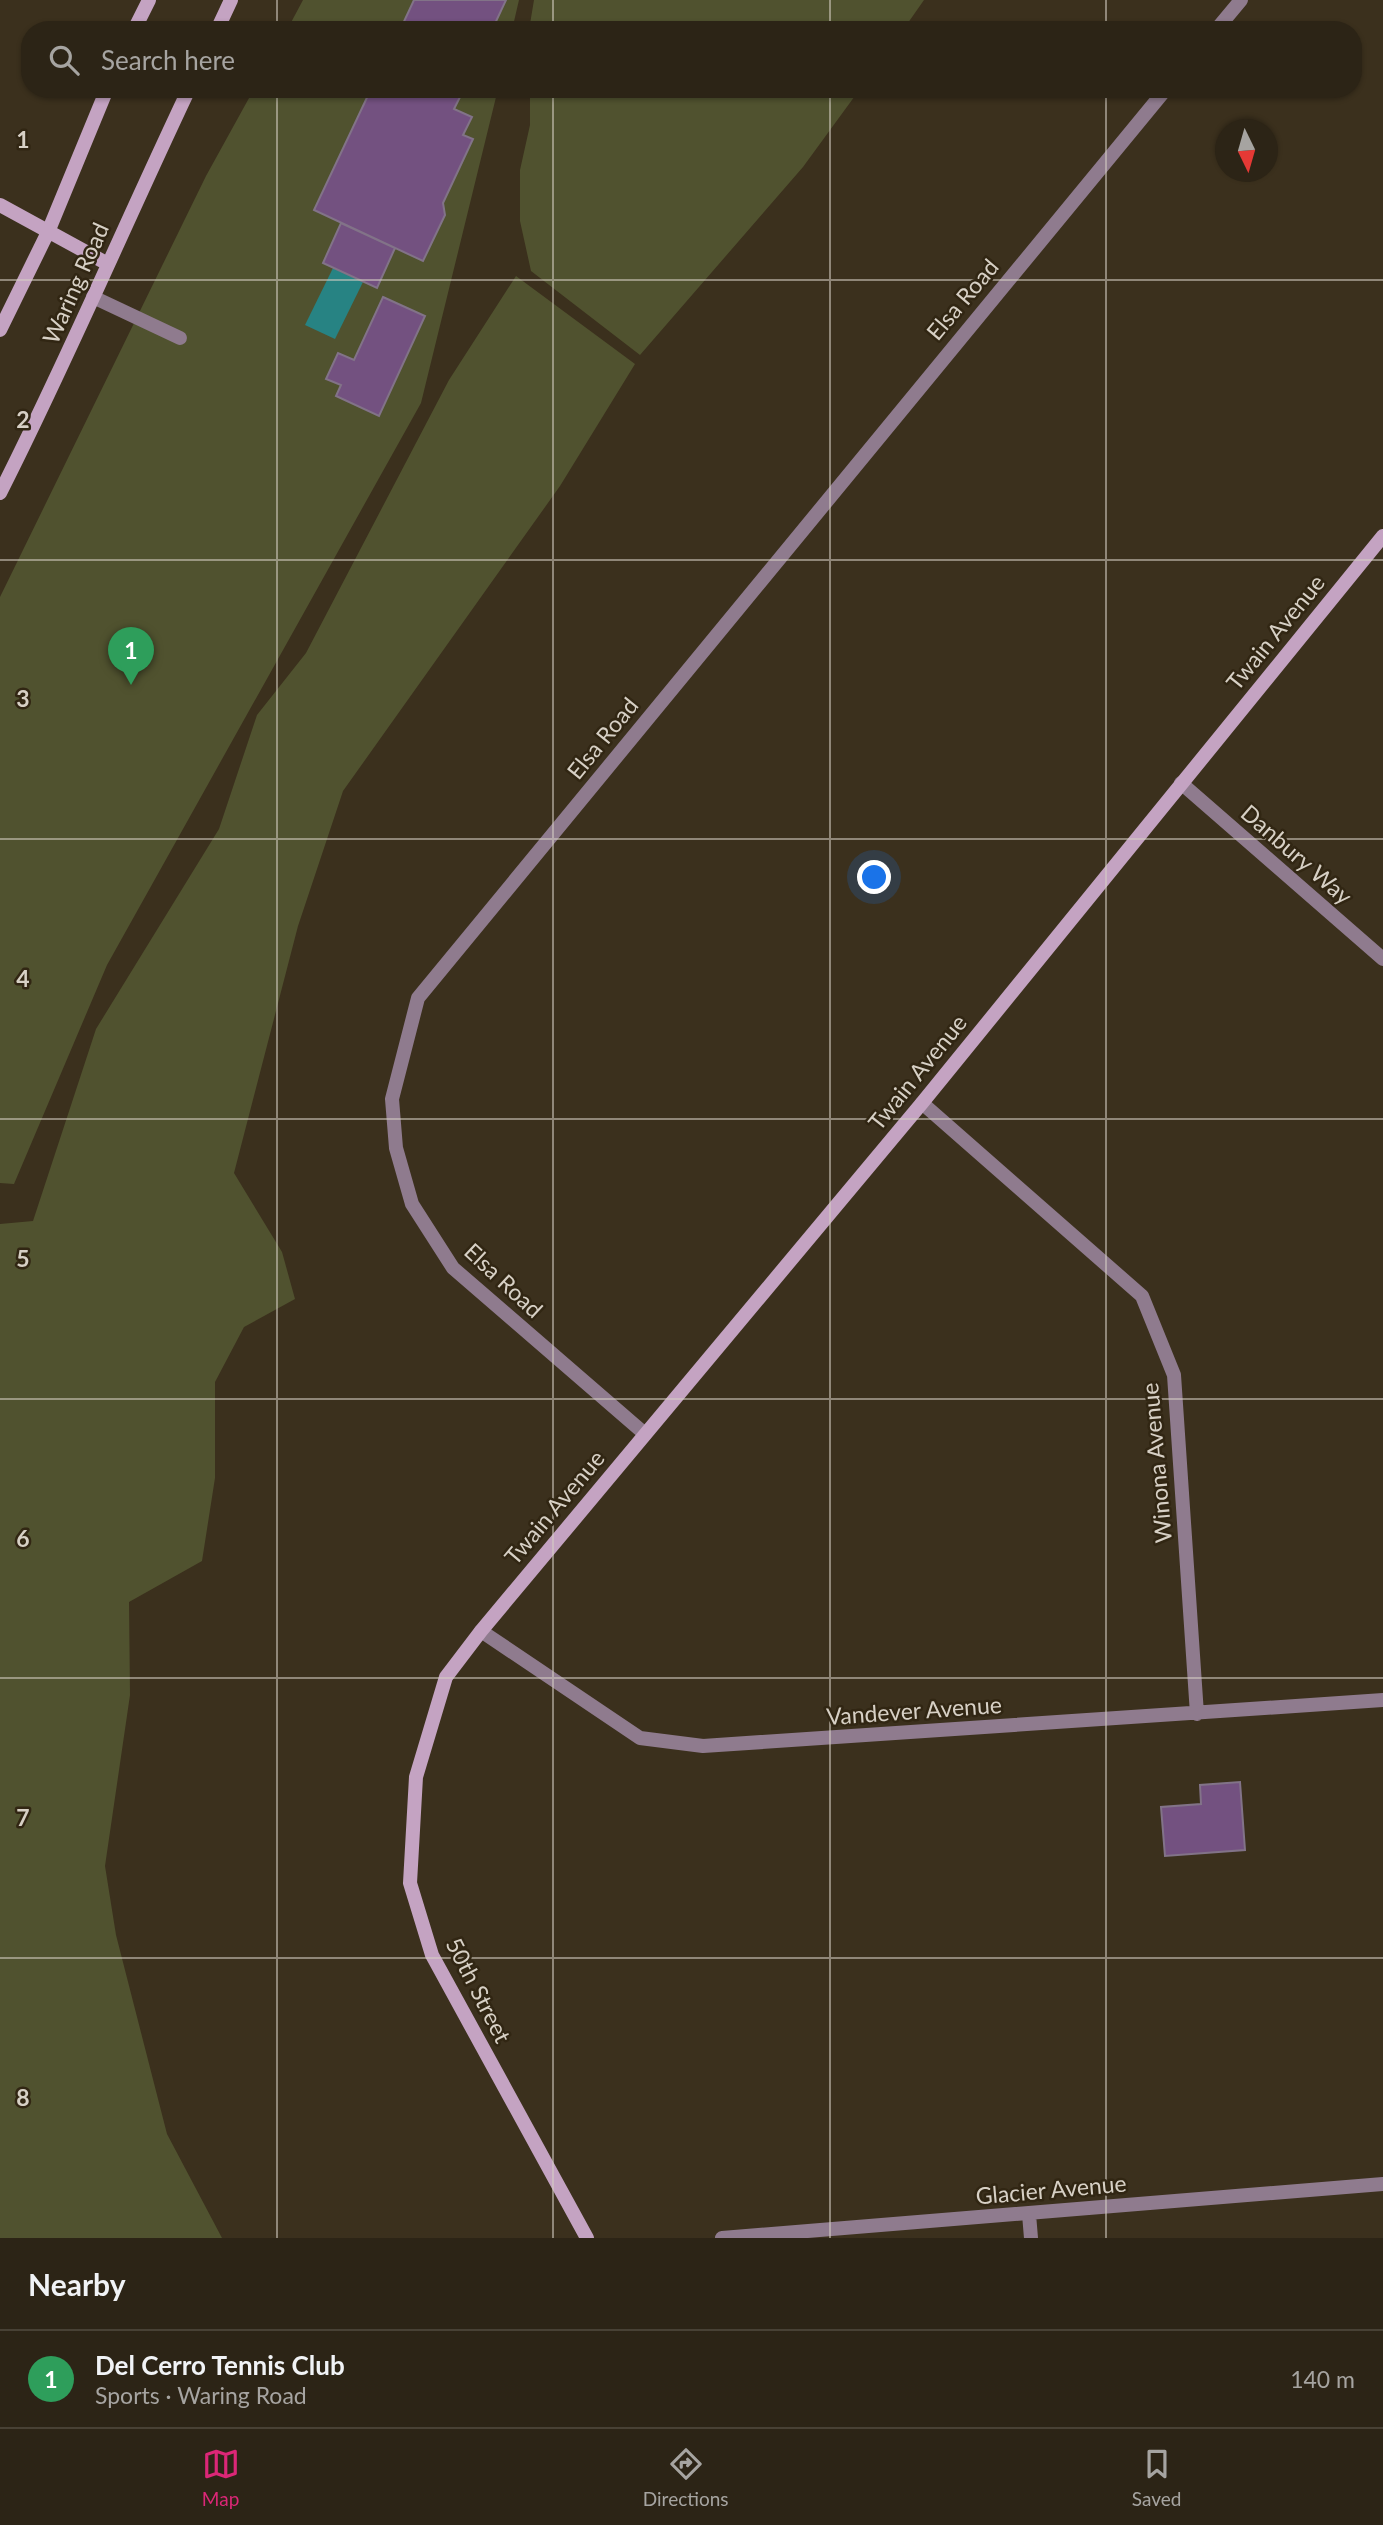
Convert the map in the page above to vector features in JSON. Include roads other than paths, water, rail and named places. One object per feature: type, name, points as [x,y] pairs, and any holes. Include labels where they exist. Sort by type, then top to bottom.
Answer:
[{"type":"street","points":[[138,21],[149,0]]},
{"type":"street","points":[[221,21],[231,0]]},
{"type":"street","points":[[1224,21],[1241,0]]},
{"type":"street","name":"Waring Road","points":[[0,330],[48,232],[103,98]]},
{"type":"street","name":"Waring Road","points":[[0,494],[73,345],[184,98]]},
{"type":"street","name":"Elsa Road","points":[[645,1434],[453,1268],[412,1204],[396,1148],[392,1098],[418,998],[1159,98]]},
{"type":"street","points":[[0,205],[108,264]]},
{"type":"street","points":[[93,297],[180,338]]},
{"type":"street","name":"Twain Avenue","points":[[481,1631],[922,1103],[1383,536]]},
{"type":"street","name":"Danbury Way","points":[[1181,783],[1383,959]]},
{"type":"street","name":"Winona Avenue","points":[[922,1103],[1142,1296],[1174,1375],[1197,1714]]},
{"type":"street","name":"Vandever Avenue","points":[[481,1631],[640,1738],[703,1746],[1383,1700]]},
{"type":"street","name":"50th Street","points":[[481,1631],[446,1677],[416,1777],[410,1884],[432,1955],[587,2238]]},
{"type":"street","name":"Glacier Avenue","points":[[722,2238],[1383,2184]]},
{"type":"street","points":[[1029,2214],[1031,2238]]},
{"type":"water","points":[[333,268],[363,282],[335,339],[305,325]]},
{"type":"place","name":"Del Cerro Tennis Club","points":[[131,685]]}]
